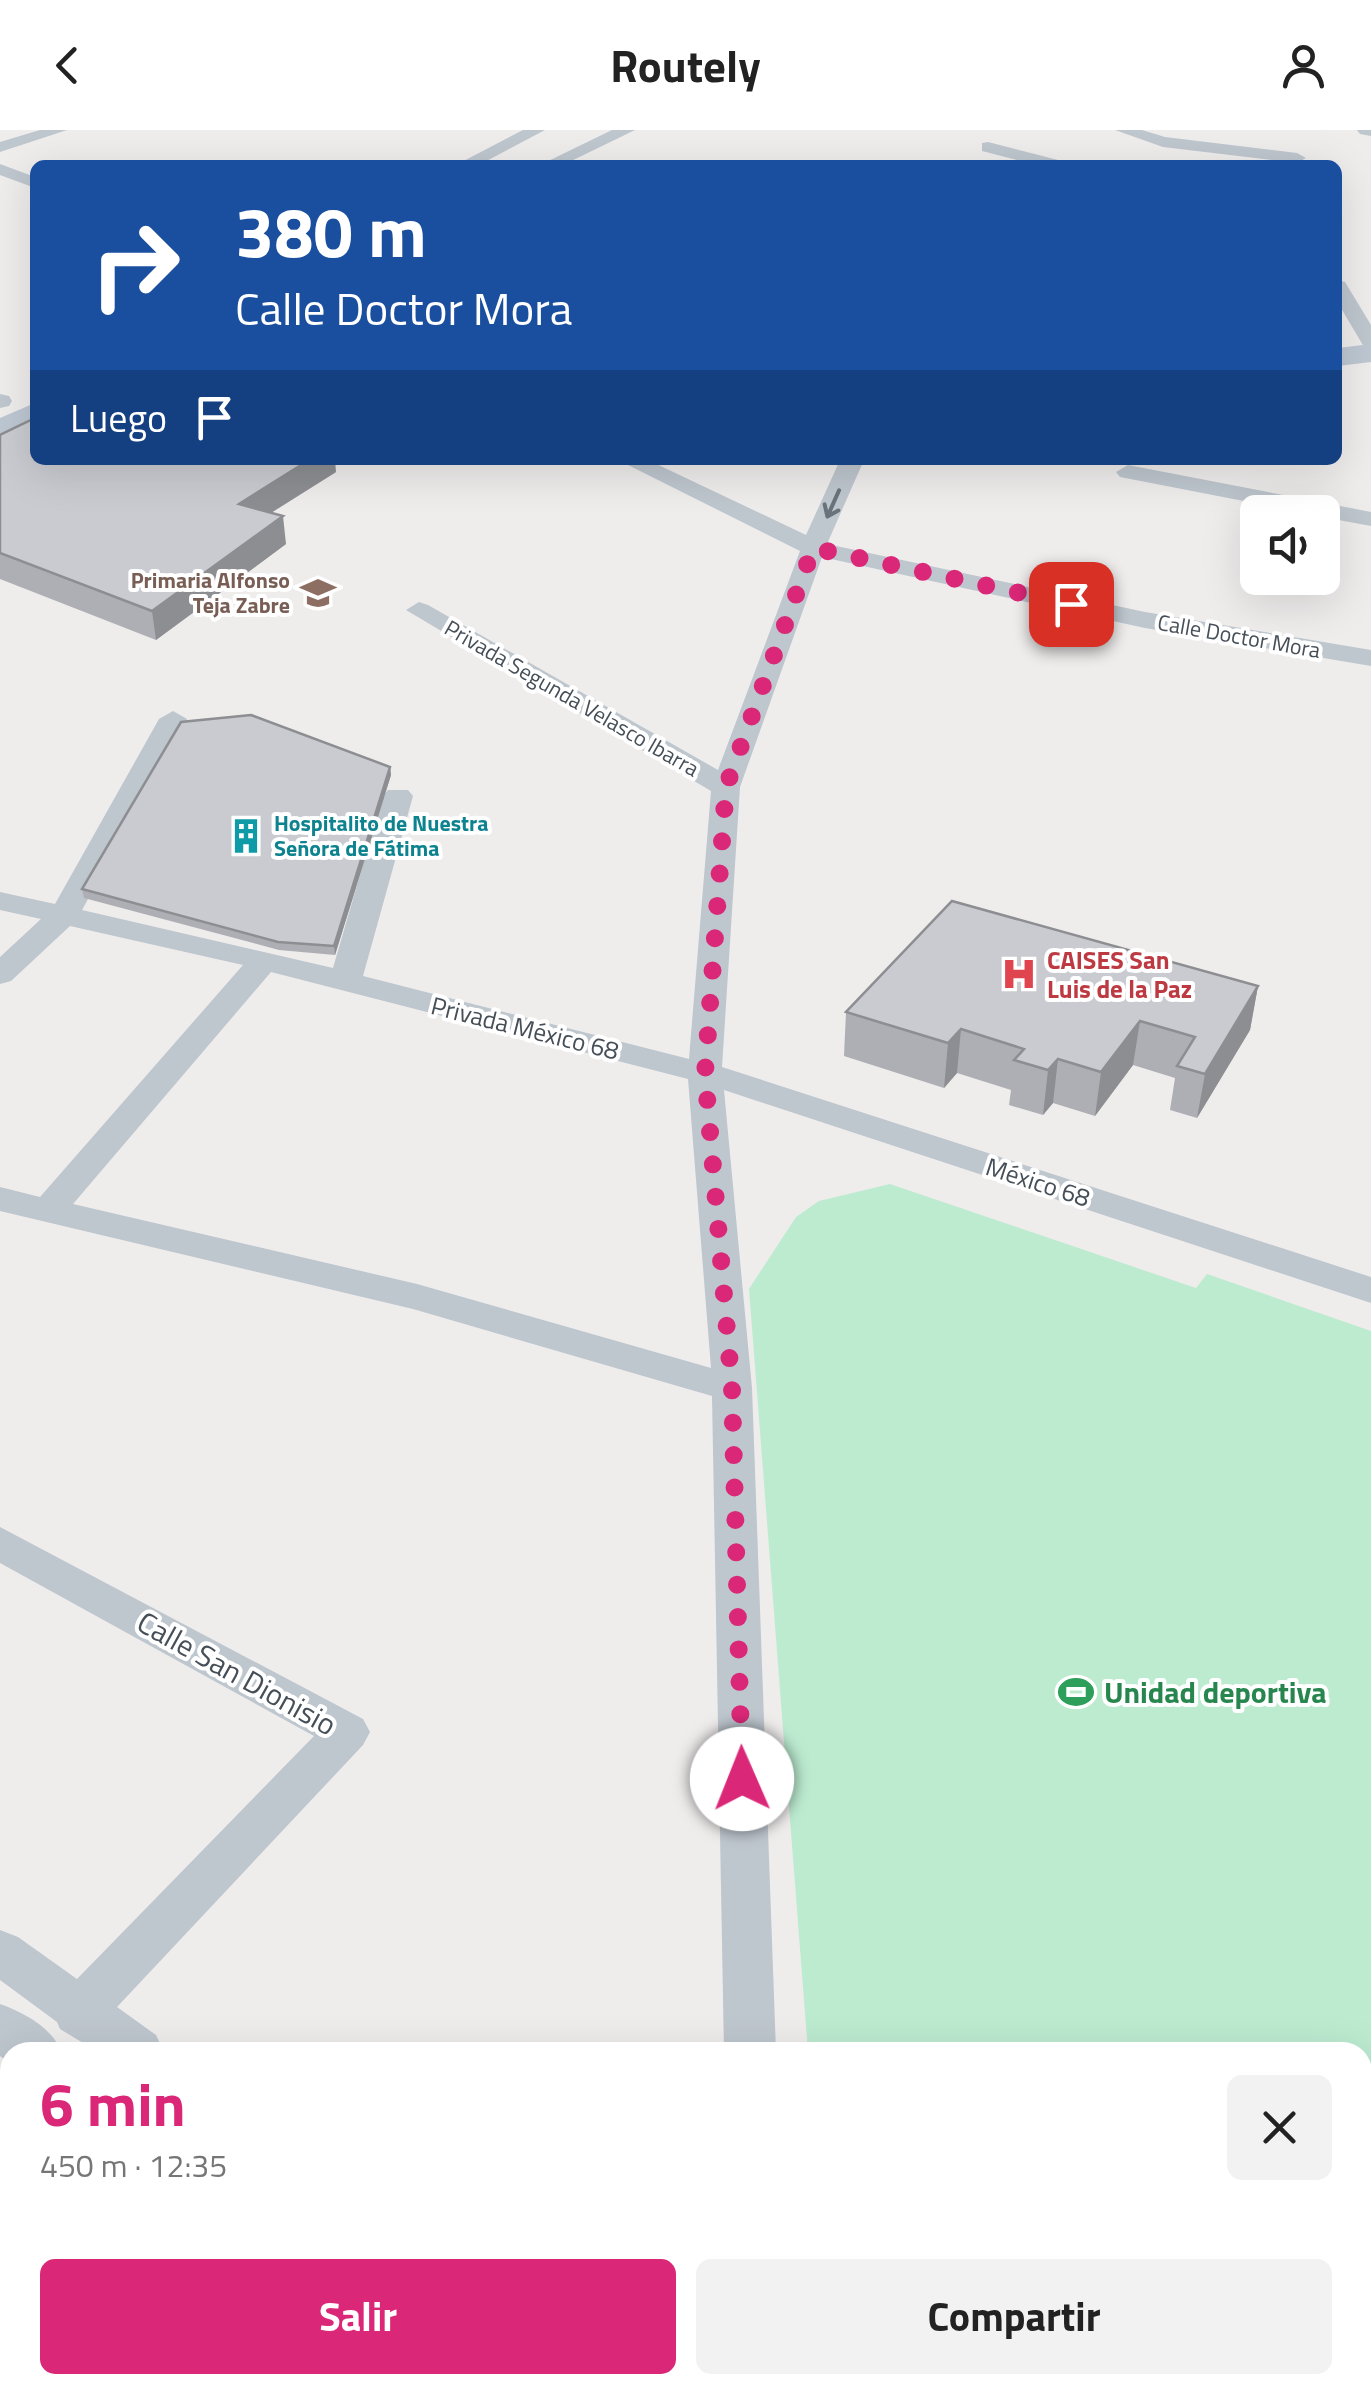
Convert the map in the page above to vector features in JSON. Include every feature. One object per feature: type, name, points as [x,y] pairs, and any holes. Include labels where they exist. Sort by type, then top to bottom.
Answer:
[{"type":"main road","points":[[1342,357],[1371,354]]},
{"type":"main road","points":[[0,401],[30,386]]},
{"type":"main road","points":[[0,430],[30,415]]},
{"type":"street","points":[[0,146],[58,130]]},
{"type":"street","points":[[475,160],[536,130]]},
{"type":"street","points":[[560,160],[626,130]]},
{"type":"street","points":[[998,130],[984,156],[1016,160]]},
{"type":"street","points":[[1124,130],[1163,142],[1297,156]]},
{"type":"street","points":[[0,169],[30,181]]},
{"type":"street","points":[[1342,293],[1371,342]]},
{"type":"street","name":"Calle Doctor Mora","points":[[640,465],[813,548],[1144,620],[1371,658]]},
{"type":"street","points":[[750,2042],[732,1388],[705,1073],[726,787],[813,548],[850,465]]},
{"type":"street","points":[[1128,472],[1371,519]]},
{"type":"street","name":"Privada Segunda Velasco Ibarra","points":[[419,610],[726,787]]},
{"type":"street","points":[[0,974],[64,915],[173,719]]},
{"type":"street","points":[[346,982],[398,796]]},
{"type":"street","name":"Privada México 68","points":[[0,901],[264,960],[705,1073]]},
{"type":"street","points":[[48,1211],[264,960]]},
{"type":"street","name":"México 68","points":[[705,1073],[1371,1290]]},
{"type":"street","points":[[0,1199],[417,1297],[732,1388]]},
{"type":"street","name":"Calle San Dionisio","points":[[0,1543],[347,1732],[78,2012]]},
{"type":"street","points":[[0,1952],[123,2042]]},
{"type":"street","points":[[0,2027],[22,2042]]},
{"type":"green space","name":"Unidad deportiva","points":[[890,1184],[1196,1288],[1207,1274],[1371,1331],[1371,2042],[807,2042],[749,1289],[796,1217],[819,1201]]},
{"type":"building","points":[[30,420],[30,465],[301,465],[239,504],[283,516],[152,611],[0,553],[0,435]]},
{"type":"building","name":"Hospitalito de Nuestra Señora de Fátima","points":[[251,715],[390,767],[334,946],[278,942],[82,889],[181,722]]},
{"type":"building","points":[[952,901],[1258,986],[1205,1074],[1177,1066],[1195,1037],[1140,1021],[1101,1072],[1058,1059],[1048,1070],[1014,1060],[1024,1049],[961,1029],[948,1043],[846,1012]]},
{"type":"place","name":"Primaria Alfonso Teja Zabre","points":[[318,593]]},
{"type":"place","name":"Hospitalito de Nuestra Señora de Fátima","points":[[246,836]]},
{"type":"place","name":"CAISES San Luis de la Paz","points":[[1019,974]]},
{"type":"place","name":"Unidad deportiva","points":[[1076,1692]]},
{"type":"route","points":[[742,1779],[732,1388],[705,1073],[726,787],[813,548],[1071,604]]}]
